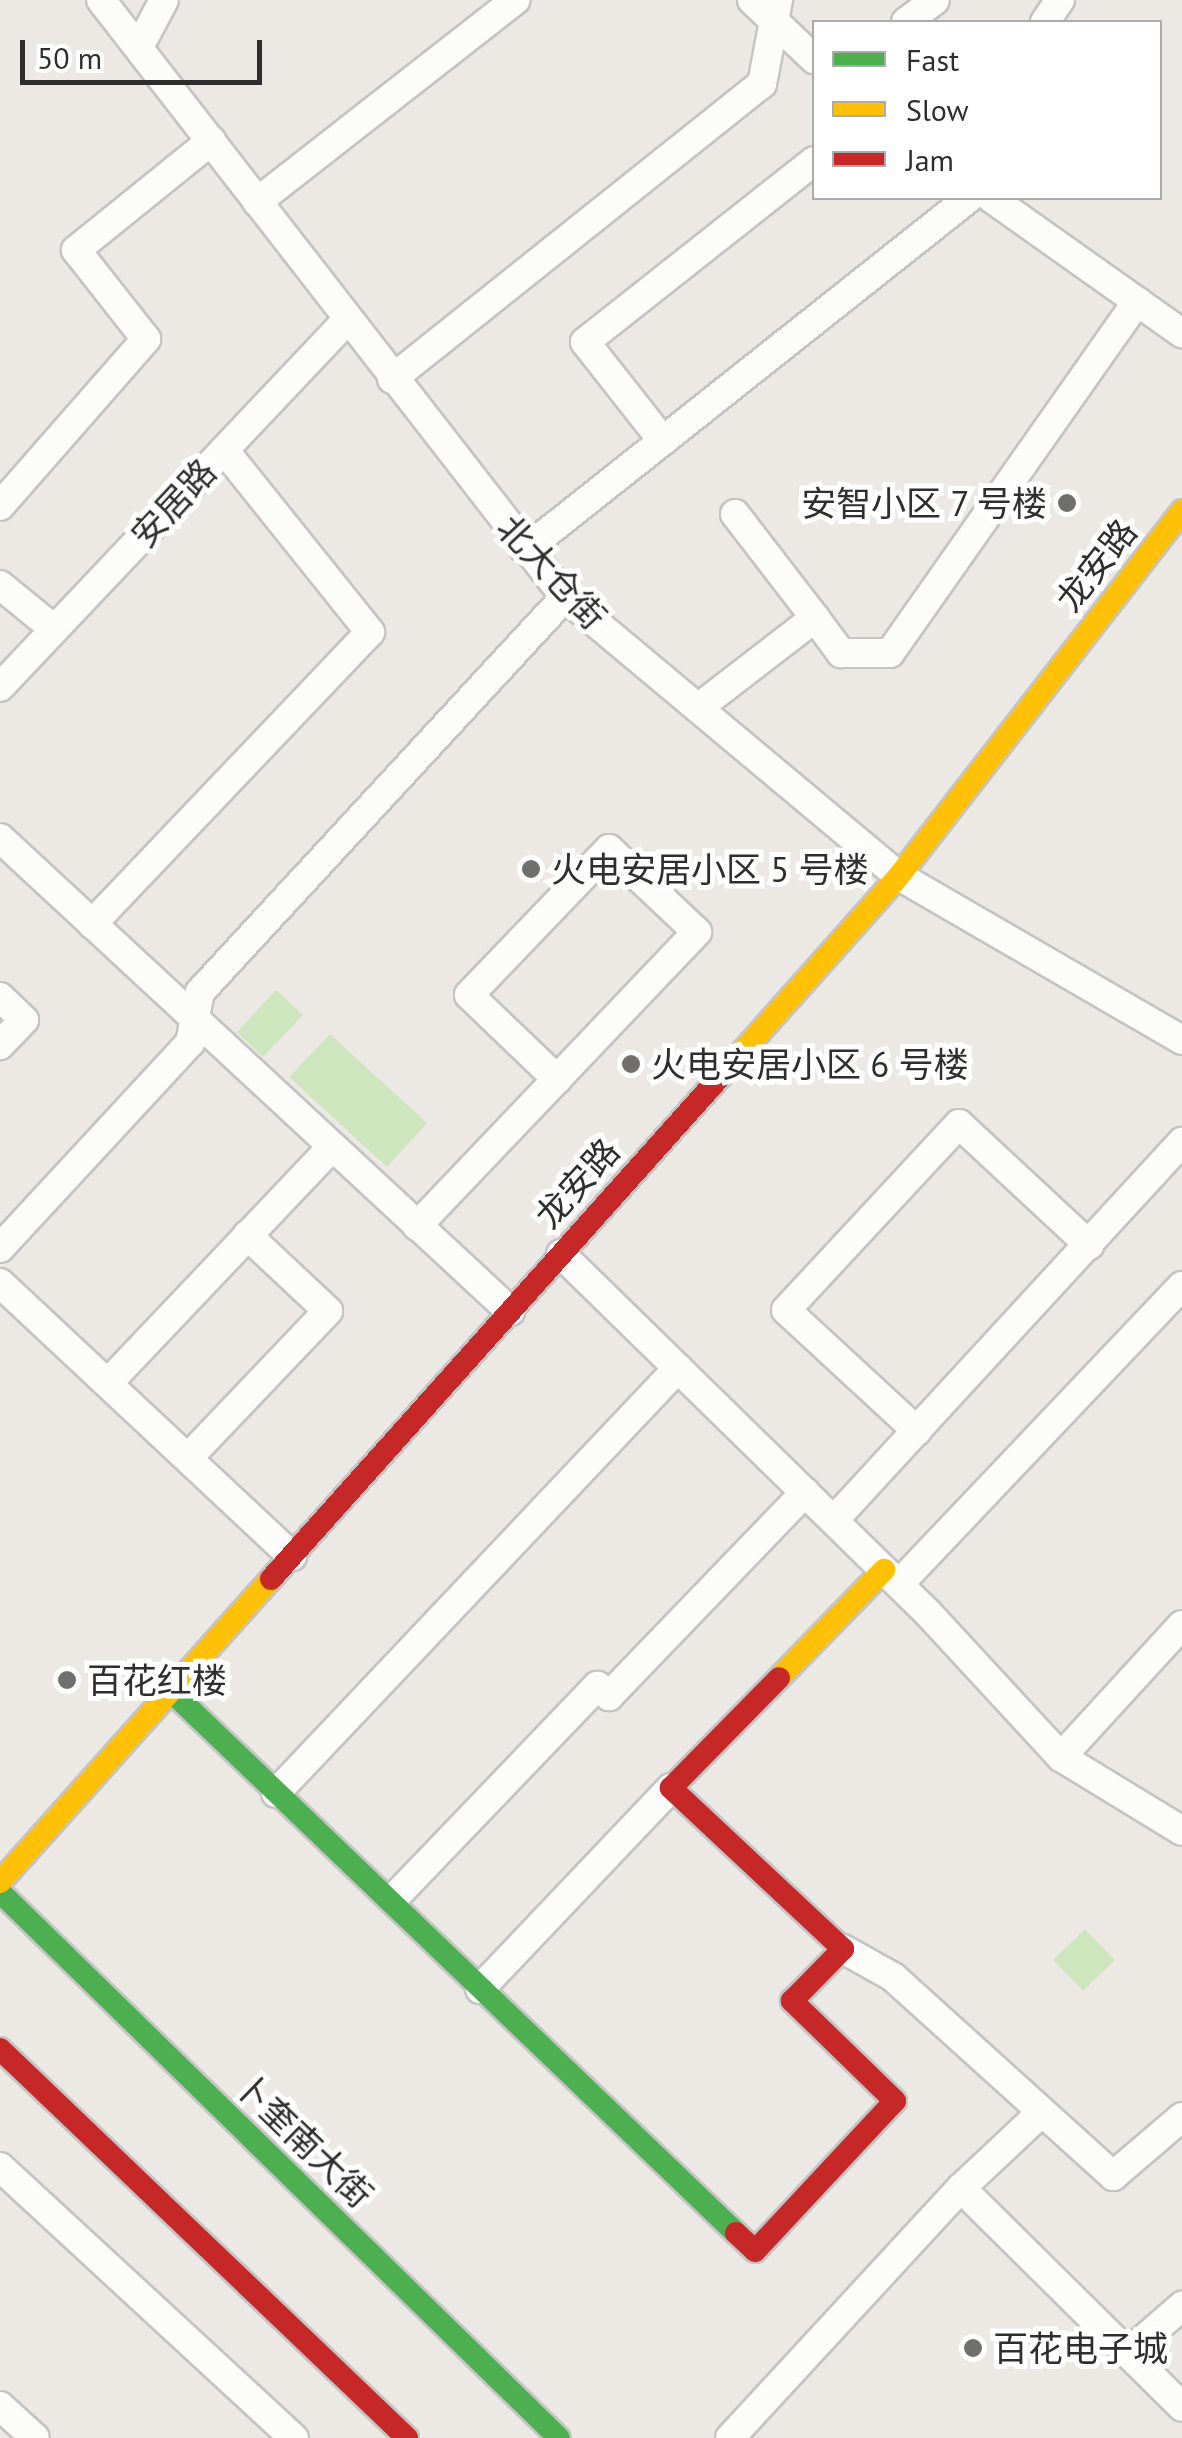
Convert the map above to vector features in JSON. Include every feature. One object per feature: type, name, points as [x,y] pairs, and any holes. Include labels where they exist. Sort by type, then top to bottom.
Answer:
[{"type":"street","name":"北大仓街","points":[[101,0],[524,550],[565,597],[899,876],[1182,1040]]},
{"type":"street","points":[[139,47],[164,0]]},
{"type":"street","points":[[257,202],[516,0]]},
{"type":"street","points":[[752,0],[776,10],[812,57]]},
{"type":"street","points":[[909,20],[935,0]]},
{"type":"street","points":[[392,378],[762,84],[776,10]]},
{"type":"street","points":[[0,506],[146,339],[76,250],[211,142]]},
{"type":"street","points":[[663,441],[585,342],[812,164]]},
{"type":"street","points":[[524,550],[966,200]]},
{"type":"street","points":[[995,200],[1182,333]]},
{"type":"street","points":[[735,514],[841,653],[890,653],[1137,301]]},
{"type":"street","name":"安居路","points":[[0,687],[347,320]]},
{"type":"street","points":[[92,924],[370,632],[224,450]]},
{"type":"street","name":"龙安路","points":[[0,1882],[899,876],[1182,511]]},
{"type":"street","points":[[0,586],[54,629]]},
{"type":"street","points":[[0,1248],[190,1043],[200,992],[565,597]]},
{"type":"street","points":[[698,708],[815,618]]},
{"type":"street","points":[[417,1226],[696,932],[608,848],[469,995],[556,1078]]},
{"type":"street","points":[[5,854],[92,924],[510,1312]]},
{"type":"street","points":[[0,997],[24,1020],[0,1045]]},
{"type":"street","points":[[917,1431],[786,1310],[958,1124],[1089,1245]]},
{"type":"street","points":[[834,1520],[1182,1142]]},
{"type":"street","points":[[108,1383],[332,1147]]},
{"type":"street","points":[[188,1458],[328,1311],[248,1235]]},
{"type":"street","points":[[561,1254],[892,1577],[1061,1757],[1178,1822]]},
{"type":"street","points":[[0,1283],[292,1556]]},
{"type":"street","points":[[480,1989],[671,1788],[892,1577],[1182,1286]]},
{"type":"street","points":[[276,1793],[678,1368]]},
{"type":"street","points":[[394,1898],[597,1686],[609,1696],[805,1492]]},
{"type":"street","points":[[1061,1757],[1182,1626]]},
{"type":"street","points":[[171,1691],[755,2251],[895,2101],[792,2001],[843,1949]]},
{"type":"street","points":[[671,1788],[843,1949],[893,1977],[1114,2176],[1182,2117]]},
{"type":"street","name":"卜奎南大街","points":[[0,1892],[559,2438]]},
{"type":"street","points":[[0,2049],[407,2438]]},
{"type":"street","points":[[730,2438],[961,2188],[1042,2112]]},
{"type":"street","points":[[0,2167],[294,2438]]},
{"type":"street","points":[[961,2188],[1182,2407]]},
{"type":"street","points":[[1128,2353],[1182,2306]]},
{"type":"street","points":[[0,2406],[35,2438]]},
{"type":"green space","points":[[276,990],[303,1015],[263,1057],[237,1032]]},
{"type":"green space","points":[[330,1034],[427,1123],[387,1167],[289,1077]]},
{"type":"green space","points":[[1085,1929],[1115,1960],[1083,1991],[1053,1960]]},
{"type":"traffic: fast","points":[[171,1691],[736,2233]]},
{"type":"traffic: fast","points":[[0,1892],[559,2438]]},
{"type":"traffic: slow","points":[[735,1060],[899,876],[1182,511]]},
{"type":"traffic: slow","points":[[779,1678],[884,1570]]},
{"type":"traffic: slow","points":[[0,1882],[271,1579]]},
{"type":"traffic: jam","points":[[271,1579],[735,1060]]},
{"type":"traffic: jam","points":[[736,2233],[755,2251],[895,2101],[792,2001],[843,1949],[671,1788],[779,1678]]},
{"type":"traffic: jam","points":[[0,2049],[407,2438]]},
{"type":"place","name":"安智小区 7 号楼","points":[[1067,503]]},
{"type":"place","name":"火电安居小区 5 号楼","points":[[531,869]]},
{"type":"place","name":"火电安居小区 6 号楼","points":[[631,1064]]},
{"type":"place","name":"百花红楼","points":[[67,1680]]},
{"type":"place","name":"百花电子城","points":[[973,2348]]}]
